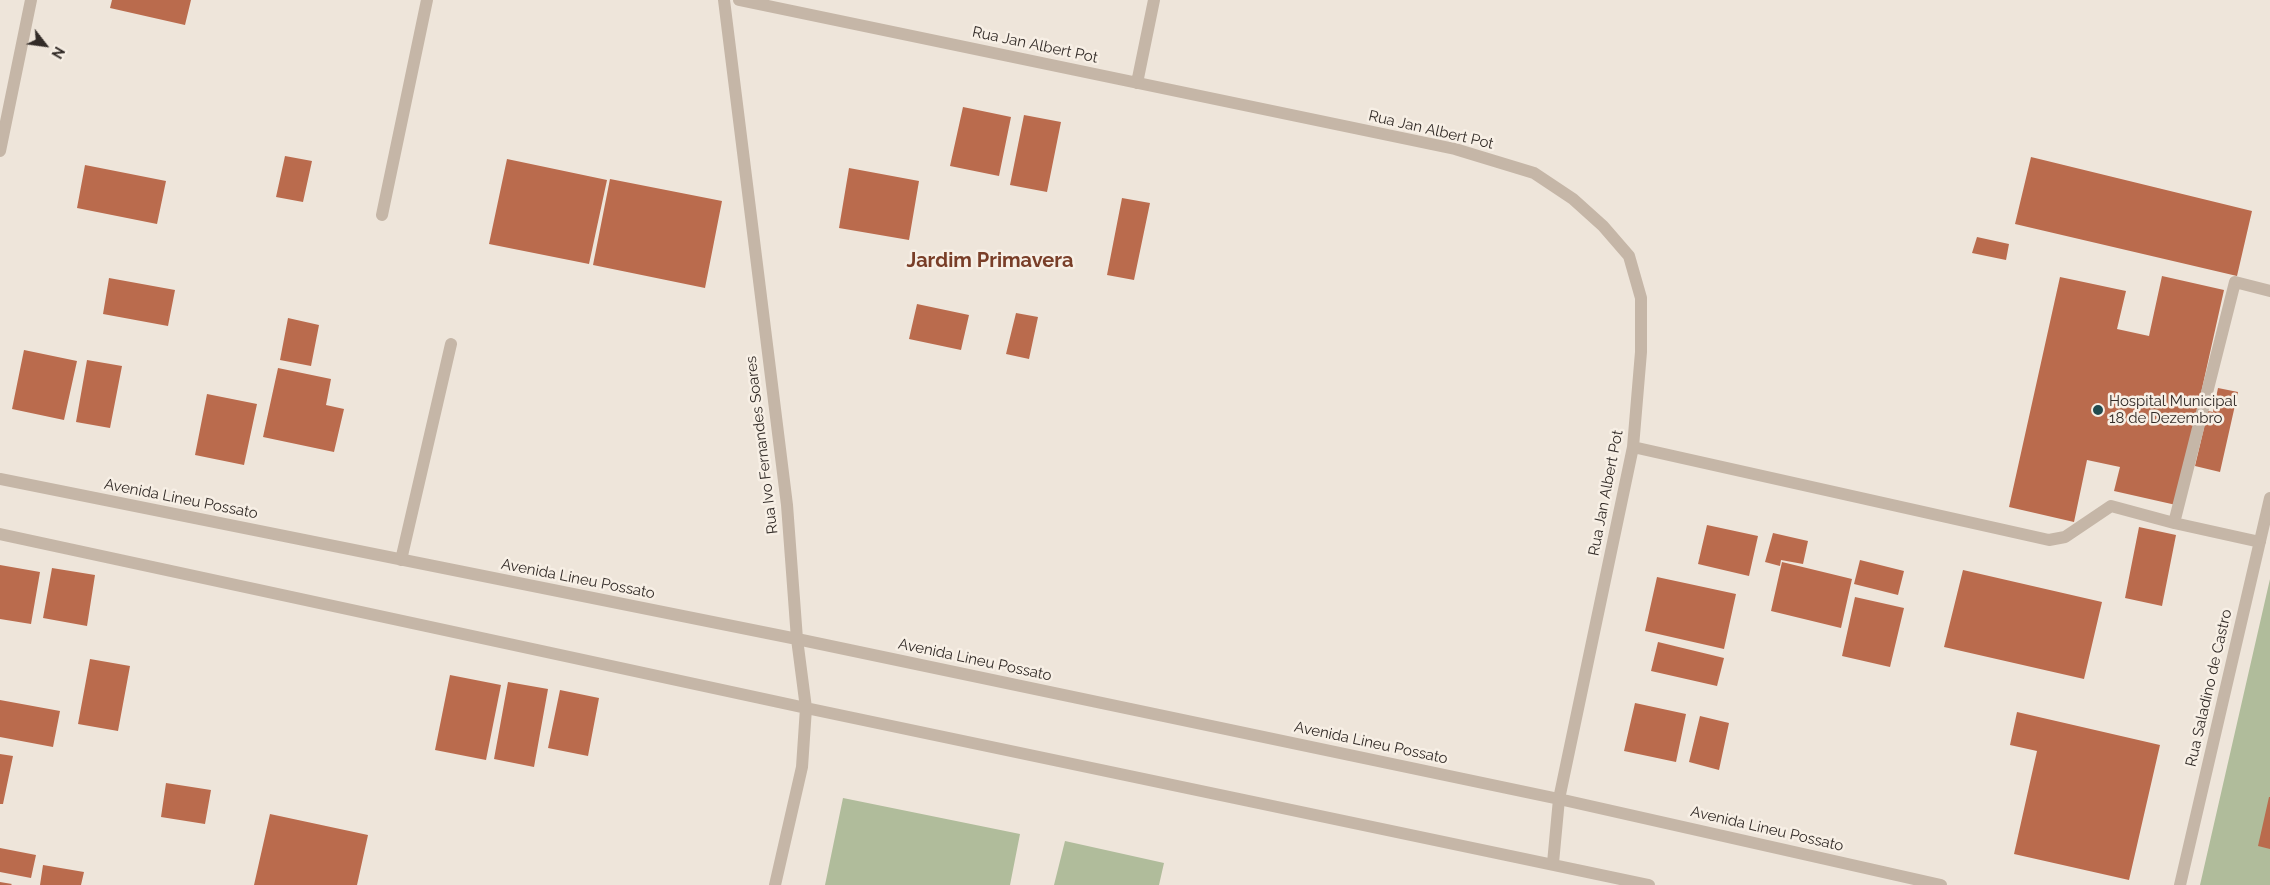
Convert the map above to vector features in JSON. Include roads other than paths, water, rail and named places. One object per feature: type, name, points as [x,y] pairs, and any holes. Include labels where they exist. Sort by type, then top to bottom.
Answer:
[{"type":"street","points":[[0,151],[31,0]]},
{"type":"street","points":[[382,215],[427,0]]},
{"type":"street","name":"Rua Ivo Fernandes Soares","points":[[724,0],[787,505],[797,639],[806,708],[802,768],[775,885]]},
{"type":"street","name":"Rua Jan Albert Pot","points":[[739,0],[1455,149],[1534,173],[1573,198],[1603,226],[1629,256],[1641,298],[1641,352],[1634,447],[1560,798],[1553,863]]},
{"type":"street","points":[[1137,83],[1154,0]]},
{"type":"street","points":[[2174,523],[2235,282],[2270,290]]},
{"type":"street","points":[[401,560],[451,344]]},
{"type":"street","points":[[1634,447],[2049,540],[2065,537],[2111,506],[2174,523],[2260,542]]},
{"type":"street","name":"Avenida Lineu Possato","points":[[0,479],[797,639],[1560,798],[1940,885]]},
{"type":"street","name":"Rua Saladino de Castro","points":[[2180,885],[2270,498]]},
{"type":"street","points":[[0,534],[806,708],[1208,793],[1553,863],[1649,885]]},
{"type":"place","name":"Hospital Municipal 18 de Dezembro","points":[[2098,410]]},
{"type":"district","name":"Jardim Primavera","points":[[990,261]]}]
